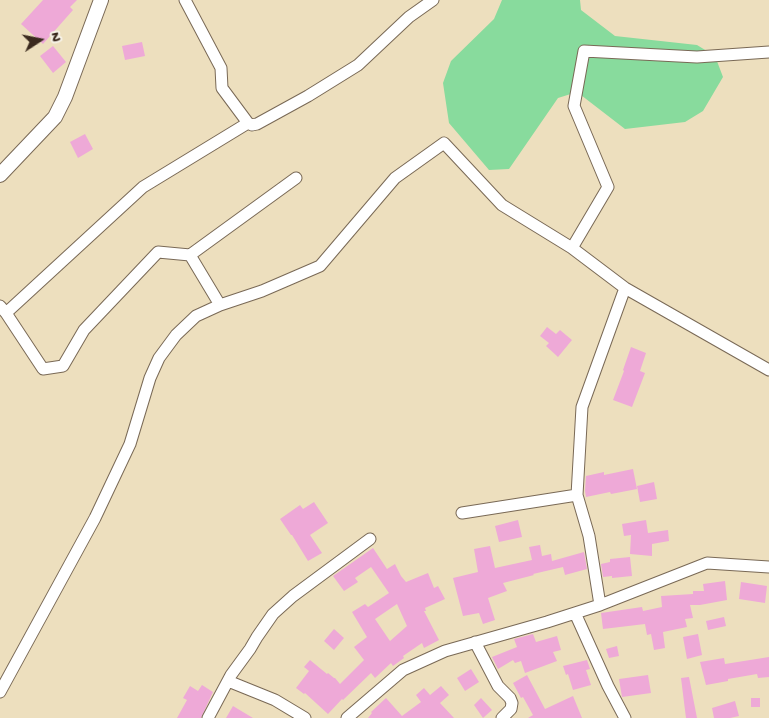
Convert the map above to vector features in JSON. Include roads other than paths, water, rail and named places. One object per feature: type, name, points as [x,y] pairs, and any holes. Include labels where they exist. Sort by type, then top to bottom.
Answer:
[{"type":"street","points":[[0,175],[55,118],[65,97],[100,0]]},
{"type":"street","points":[[185,0],[221,68],[222,88],[248,123]]},
{"type":"street","points":[[296,178],[190,255],[158,252],[84,330],[63,366],[43,369],[3,309],[143,187],[248,123],[257,124],[308,96],[358,65],[409,17],[433,0]]},
{"type":"street","points":[[572,248],[608,187],[574,106],[584,51],[696,57],[769,52]]},
{"type":"street","points":[[1,689],[95,518],[130,444],[150,378],[159,358],[176,335],[196,316],[320,266],[395,178],[444,143],[502,205],[572,248],[625,288],[769,370]]},
{"type":"street","points":[[190,255],[220,306]]},
{"type":"street","points":[[600,605],[589,536],[577,495],[582,407],[625,288]]},
{"type":"street","points":[[462,513],[577,495]]},
{"type":"street","points":[[208,718],[228,680],[273,614],[293,596],[370,539]]},
{"type":"street","points":[[347,718],[403,670],[445,651],[600,605],[707,563],[769,567]]},
{"type":"street","points":[[574,613],[625,718]]},
{"type":"street","points":[[475,642],[498,686],[510,698],[512,703],[511,708],[502,718]]},
{"type":"street","points":[[228,680],[275,700],[305,718]]}]
